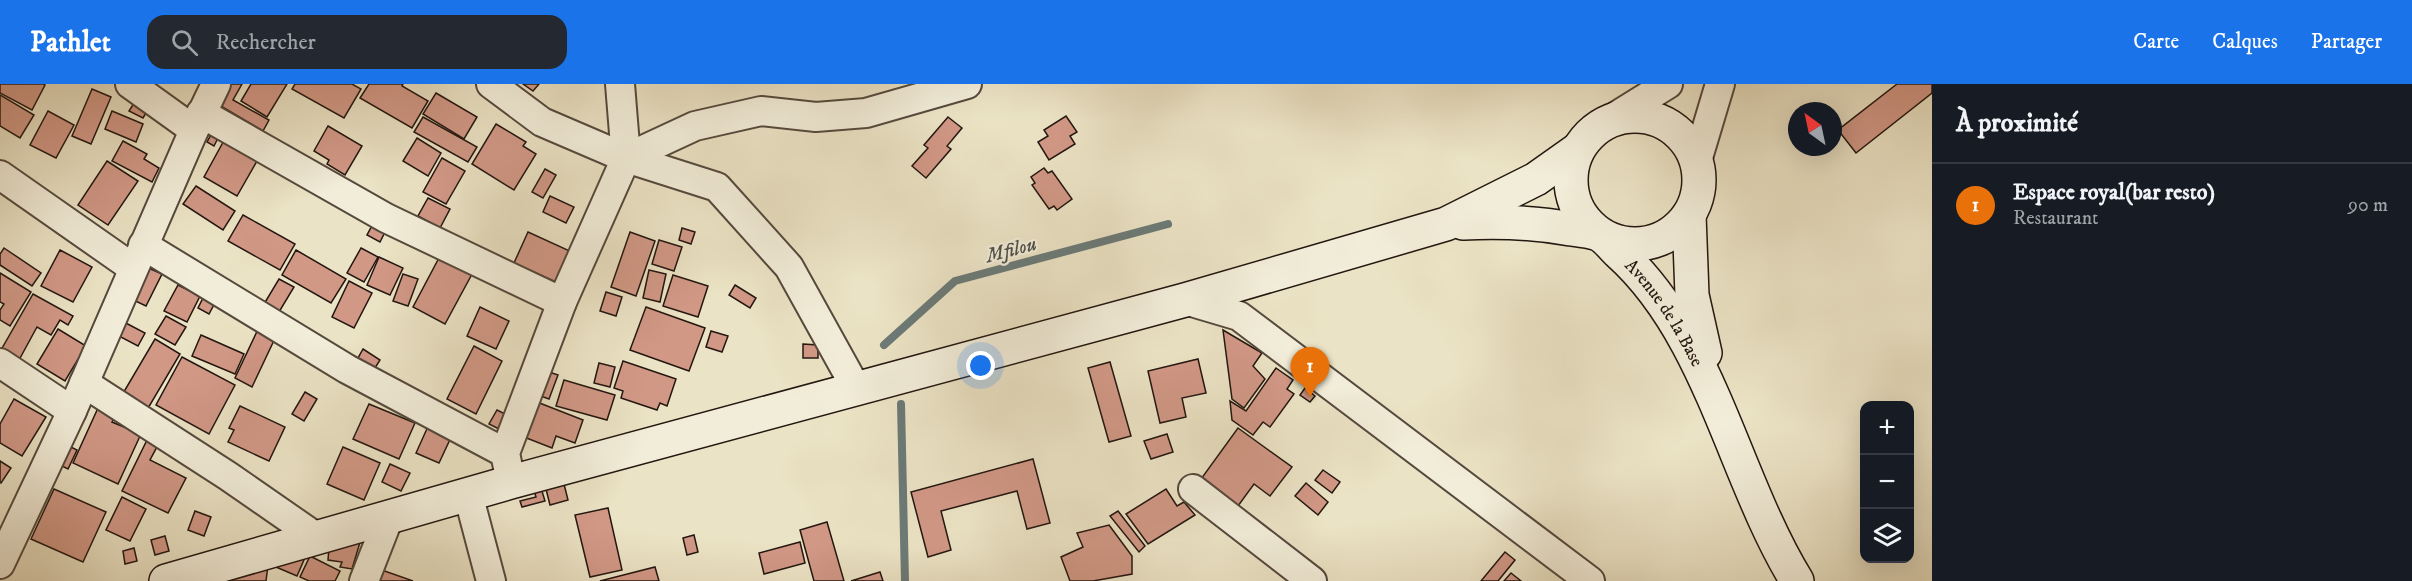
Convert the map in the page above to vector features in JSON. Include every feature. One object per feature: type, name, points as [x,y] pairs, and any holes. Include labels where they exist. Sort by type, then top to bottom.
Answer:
[{"type":"main road","points":[[184,578],[316,537],[468,494],[508,468],[856,388],[1185,300],[1446,224],[1536,179],[1577,150],[1591,132],[1610,120],[1631,115],[1652,117],[1672,126],[1687,141],[1697,161],[1700,179],[1697,198],[1689,215],[1675,230],[1658,240],[1638,245],[1618,242],[1599,234],[1550,225],[1507,221],[1446,224]]},
{"type":"main road","points":[[1577,150],[1571,168],[1570,187],[1575,206],[1585,222],[1599,234]]},
{"type":"main road","name":"Avenue de la Base","points":[[1689,215],[1692,295],[1715,402]]},
{"type":"main road","name":"Avenue de la Base","points":[[1599,234],[1635,267],[1673,318],[1715,402],[1778,550],[1797,581]]},
{"type":"street","points":[[130,84],[386,218],[562,302]]},
{"type":"street","points":[[2,554],[72,411],[197,121],[216,84]]},
{"type":"street","points":[[491,84],[542,122],[626,158],[717,187],[789,267],[856,388]]},
{"type":"street","points":[[0,175],[138,257],[347,369],[508,468],[562,302],[626,158],[620,84]]},
{"type":"street","points":[[626,158],[694,126],[761,111],[816,117],[866,113],[967,84]]},
{"type":"street","points":[[1610,120],[1668,84]]},
{"type":"street","points":[[1697,161],[1720,84]]},
{"type":"street","points":[[1185,300],[1239,316],[1590,581]]},
{"type":"street","points":[[0,363],[72,411]]},
{"type":"street","points":[[84,383],[228,476],[316,537]]},
{"type":"street","points":[[1193,489],[1312,581]]},
{"type":"street","points":[[468,494],[491,581]]},
{"type":"street","points":[[364,581],[389,517]]},
{"type":"building","points":[[0,84],[45,85],[32,110],[0,93]]},
{"type":"building","points":[[224,84],[242,84],[233,100],[269,120],[263,131],[214,102]]},
{"type":"building","points":[[251,84],[287,84],[267,117],[241,101]]},
{"type":"building","points":[[295,84],[352,84],[361,89],[344,118],[292,89]]},
{"type":"building","points":[[369,84],[403,84],[402,86],[428,101],[412,128],[360,98]]},
{"type":"building","points":[[523,84],[539,84],[533,91]]},
{"type":"building","points":[[1897,84],[1932,84],[1932,93],[1856,153],[1842,135],[1842,127]]},
{"type":"building","points":[[92,89],[111,97],[91,144],[72,136]]},
{"type":"building","points":[[436,93],[477,117],[464,139],[423,114]]},
{"type":"building","points":[[0,95],[34,115],[20,138],[0,126]]},
{"type":"building","points":[[136,100],[149,108],[143,118],[129,111]]},
{"type":"building","points":[[48,111],[74,125],[56,158],[30,145]]},
{"type":"building","points":[[112,111],[143,124],[136,142],[105,129]]},
{"type":"building","points":[[1066,116],[1077,132],[1070,136],[1075,144],[1049,160],[1038,142],[1048,136],[1044,130]]},
{"type":"building","points":[[423,117],[477,147],[468,162],[414,132]]},
{"type":"building","points":[[948,117],[962,128],[947,146],[951,149],[926,178],[912,166],[928,148],[924,145]]},
{"type":"building","points":[[496,124],[526,142],[523,146],[536,154],[514,190],[472,164]]},
{"type":"building","points":[[328,126],[362,146],[345,175],[327,164],[329,160],[314,151]]},
{"type":"building","points":[[212,133],[219,136],[214,146],[207,142]]},
{"type":"building","points":[[227,135],[261,154],[237,196],[204,177]]},
{"type":"building","points":[[417,138],[441,153],[428,176],[403,161]]},
{"type":"building","points":[[123,141],[147,154],[144,159],[159,168],[152,182],[112,161]]},
{"type":"building","points":[[442,158],[465,171],[446,204],[423,192]]},
{"type":"building","points":[[107,161],[138,181],[108,225],[78,205]]},
{"type":"building","points":[[1044,168],[1048,173],[1052,171],[1072,199],[1057,210],[1054,206],[1049,209],[1032,185],[1035,183],[1031,177]]},
{"type":"building","points":[[545,169],[556,175],[543,198],[532,192]]},
{"type":"building","points":[[196,186],[235,211],[223,230],[183,204]]},
{"type":"building","points":[[550,196],[574,207],[566,223],[543,212]]},
{"type":"building","points":[[428,198],[450,209],[440,228],[418,216]]},
{"type":"building","points":[[243,215],[295,244],[280,270],[228,241]]},
{"type":"building","points":[[374,222],[387,228],[380,242],[367,235]]},
{"type":"building","points":[[682,228],[695,232],[691,244],[679,240]]},
{"type":"building","points":[[528,232],[572,252],[558,283],[514,263]]},
{"type":"building","points":[[630,232],[655,241],[636,296],[611,287]]},
{"type":"building","points":[[659,240],[682,247],[674,271],[652,264]]},
{"type":"building","points":[[4,248],[41,273],[32,286],[0,265],[0,254]]},
{"type":"building","points":[[361,248],[378,257],[364,282],[347,273]]},
{"type":"building","points":[[60,250],[92,267],[73,302],[41,286]]},
{"type":"building","points":[[296,250],[346,279],[331,303],[282,275]]},
{"type":"building","points":[[440,256],[472,274],[445,324],[413,307]]},
{"type":"building","points":[[379,257],[403,268],[390,295],[367,285]]},
{"type":"building","points":[[144,266],[162,274],[146,306],[129,298]]},
{"type":"building","points":[[649,270],[666,274],[660,302],[643,298]]},
{"type":"building","points":[[0,273],[31,292],[10,326],[0,320],[0,310],[4,304],[0,302]]},
{"type":"building","points":[[403,274],[418,279],[408,306],[393,301]]},
{"type":"building","points":[[673,275],[708,286],[698,317],[663,306]]},
{"type":"building","points":[[279,279],[294,287],[279,312],[264,304]]},
{"type":"building","points":[[349,281],[372,293],[354,328],[332,317]]},
{"type":"building","points":[[178,285],[200,296],[187,322],[164,311]]},
{"type":"building","points":[[735,285],[756,298],[750,308],[729,295]]},
{"type":"building","points":[[606,292],[622,297],[616,316],[600,311]]},
{"type":"building","points":[[33,294],[73,316],[68,325],[60,320],[51,335],[37,327],[19,360],[1,350]]},
{"type":"building","points":[[205,294],[217,299],[209,314],[198,308]]},
{"type":"building","points":[[480,307],[509,321],[496,349],[467,336]]},
{"type":"building","points":[[646,307],[705,328],[689,371],[630,350]]},
{"type":"building","points":[[166,316],[186,327],[175,345],[155,334]]},
{"type":"building","points":[[122,321],[145,333],[138,346],[115,334]]},
{"type":"building","points":[[260,325],[278,332],[252,387],[235,378]]},
{"type":"building","points":[[58,329],[86,346],[65,381],[37,364]]},
{"type":"building","points":[[1223,330],[1262,353],[1253,366],[1265,379],[1244,408],[1232,399]]},
{"type":"building","points":[[711,331],[728,336],[722,352],[706,347]]},
{"type":"building","points":[[201,335],[244,354],[235,374],[192,356]]},
{"type":"building","points":[[155,339],[180,354],[147,410],[122,395]]},
{"type":"building","points":[[803,344],[818,345],[818,358],[803,358]]},
{"type":"building","points":[[474,346],[502,361],[476,414],[447,399]]},
{"type":"building","points":[[363,349],[380,360],[375,368],[358,358]]},
{"type":"building","points":[[182,357],[235,385],[209,434],[156,405]]},
{"type":"building","points":[[1198,359],[1206,393],[1182,398],[1186,417],[1160,423],[1148,371]]},
{"type":"building","points":[[623,361],[676,379],[667,406],[660,403],[657,410],[621,398],[623,391],[614,388]]},
{"type":"building","points":[[1110,362],[1131,436],[1109,442],[1088,368]]},
{"type":"building","points":[[599,363],[615,367],[610,387],[594,383]]},
{"type":"building","points":[[1276,368],[1293,380],[1287,389],[1294,394],[1270,427],[1263,422],[1253,435],[1232,420],[1230,401],[1246,411]]},
{"type":"building","points":[[546,371],[558,375],[549,399],[538,395]]},
{"type":"building","points":[[564,380],[615,395],[607,420],[556,406]]},
{"type":"building","points":[[1305,388],[1315,396],[1310,402],[1300,395]]},
{"type":"building","points":[[305,392],[317,399],[304,421],[292,414]]},
{"type":"building","points":[[14,399],[46,417],[22,456],[0,443],[0,424]]},
{"type":"building","points":[[537,402],[583,420],[575,443],[556,436],[552,448],[524,437]]},
{"type":"building","points":[[369,404],[415,423],[399,459],[353,439]]},
{"type":"building","points":[[240,406],[285,427],[269,461],[228,442],[234,430],[229,428]]},
{"type":"building","points":[[98,408],[115,416],[112,422],[141,434],[118,484],[73,463]]},
{"type":"building","points":[[497,410],[509,416],[501,430],[489,424]]},
{"type":"building","points":[[430,422],[453,433],[439,463],[416,453]]},
{"type":"building","points":[[1238,428],[1292,467],[1270,496],[1254,484],[1238,506],[1201,479]]},
{"type":"building","points":[[1167,434],[1173,452],[1151,459],[1144,441]]},
{"type":"building","points":[[148,438],[159,443],[150,460],[186,478],[168,513],[122,491]]},
{"type":"building","points":[[67,445],[77,450],[68,469],[58,464]]},
{"type":"building","points":[[343,447],[380,463],[364,500],[327,484]]},
{"type":"building","points":[[1033,459],[1050,523],[1027,529],[1017,491],[941,511],[951,550],[928,557],[911,492]]},
{"type":"building","points":[[0,461],[11,468],[1,483],[0,482]]},
{"type":"building","points":[[390,464],[410,473],[401,491],[382,482]]},
{"type":"building","points":[[1323,470],[1340,482],[1332,493],[1315,480]]},
{"type":"building","points":[[563,480],[568,500],[550,505],[545,485]]},
{"type":"building","points":[[1306,483],[1328,502],[1318,515],[1295,496]]},
{"type":"building","points":[[541,488],[545,501],[522,507],[520,501],[536,497],[534,490]]},
{"type":"building","points":[[54,489],[106,512],[83,562],[31,539]]},
{"type":"building","points":[[1166,489],[1177,506],[1184,502],[1195,515],[1148,544],[1126,514]]},
{"type":"building","points":[[122,497],[146,509],[130,541],[106,530]]},
{"type":"building","points":[[608,508],[622,570],[590,577],[575,515]]},
{"type":"building","points":[[195,511],[211,517],[204,536],[188,530]]},
{"type":"building","points":[[1118,511],[1145,546],[1139,552],[1110,516]]},
{"type":"building","points":[[827,522],[844,581],[814,581],[800,530]]},
{"type":"building","points":[[1109,525],[1132,556],[1132,574],[1093,581],[1070,581],[1061,557],[1083,547],[1077,533]]},
{"type":"building","points":[[694,535],[698,552],[687,555],[683,538]]},
{"type":"building","points":[[165,536],[169,551],[155,555],[151,540]]},
{"type":"building","points":[[361,539],[352,569],[340,567],[342,562],[328,560],[329,548]]},
{"type":"building","points":[[800,542],[805,563],[764,574],[759,553]]},
{"type":"building","points":[[134,548],[137,561],[125,564],[123,551]]},
{"type":"building","points":[[1505,552],[1515,560],[1498,581],[1481,581]]},
{"type":"building","points":[[307,553],[297,576],[276,567],[279,559]]},
{"type":"building","points":[[310,556],[340,571],[335,581],[309,581],[300,577]]},
{"type":"building","points":[[268,565],[266,581],[208,581]]},
{"type":"building","points":[[655,567],[659,581],[600,581]]},
{"type":"building","points":[[376,568],[413,581],[371,581]]},
{"type":"building","points":[[880,572],[883,581],[851,581]]},
{"type":"building","points":[[1511,573],[1521,581],[1504,581]]},
{"type":"waterway","name":"Mfilou","points":[[884,345],[955,281],[1168,224]]},
{"type":"waterway","name":"Mfilou","points":[[901,404],[905,581]]},
{"type":"place","name":"Espace royal(bar resto)","points":[[1310,397]]}]
